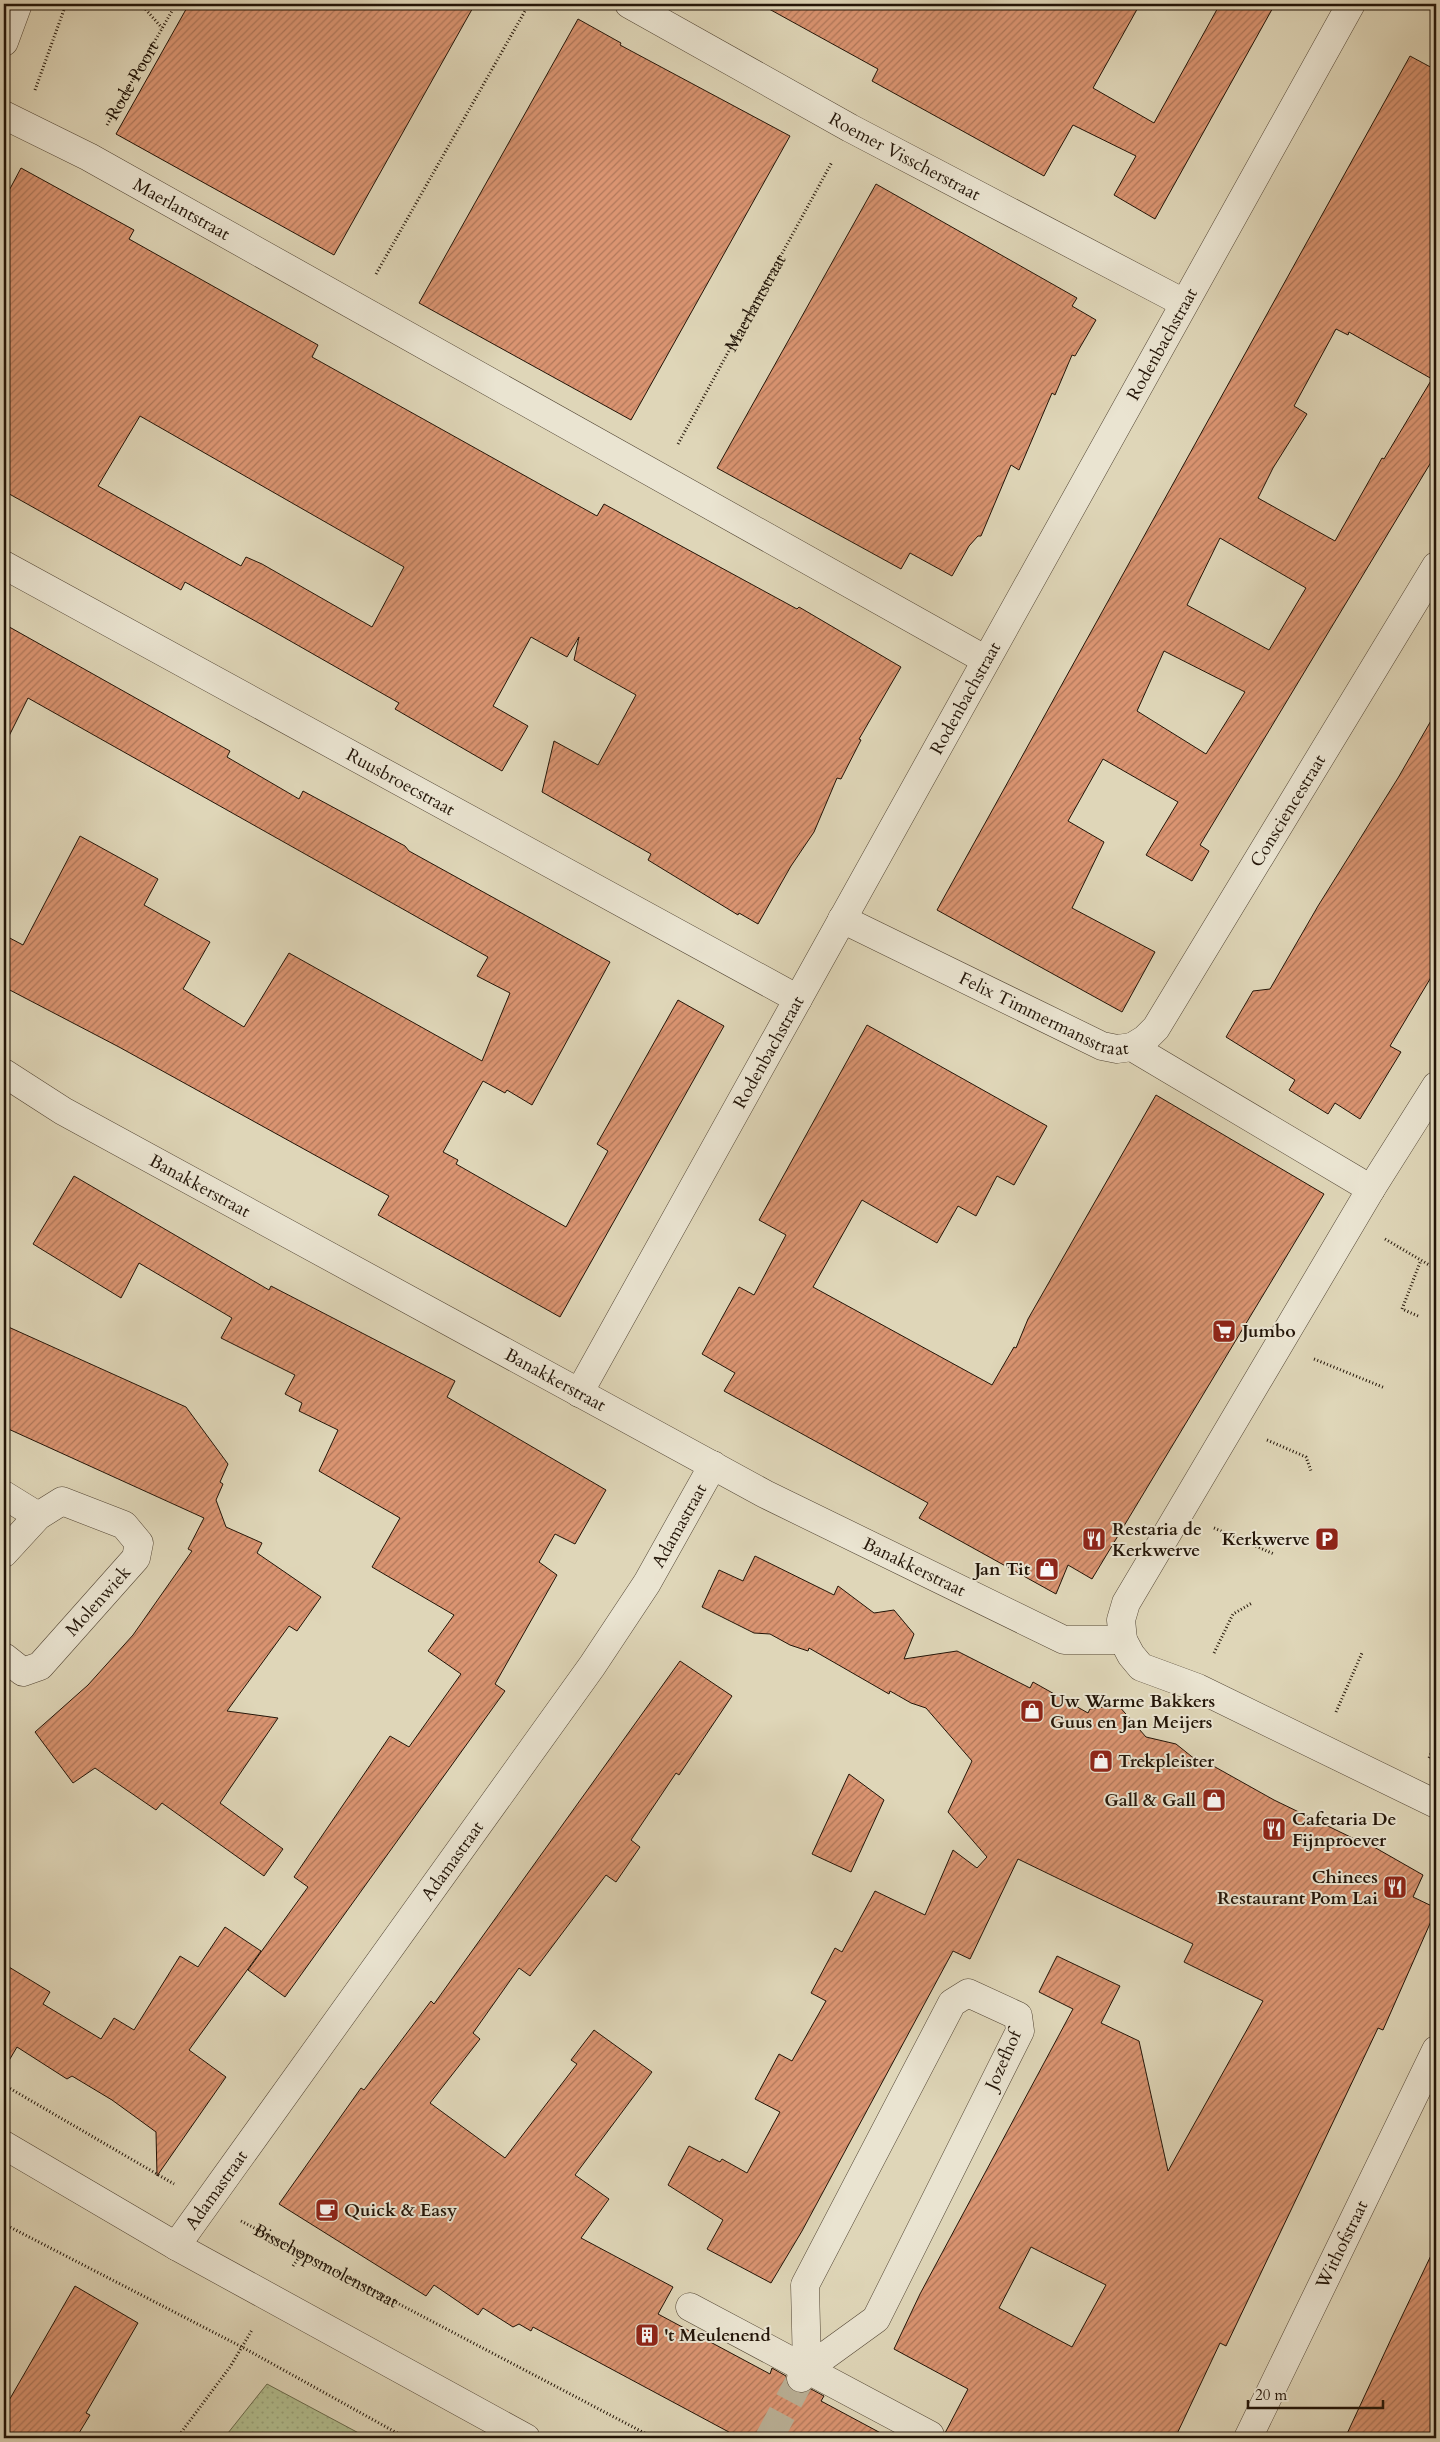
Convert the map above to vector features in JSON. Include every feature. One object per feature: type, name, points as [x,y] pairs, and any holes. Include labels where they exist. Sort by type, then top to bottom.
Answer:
[{"type":"street","points":[[4,42],[18,4]]},
{"type":"street","name":"Roemer Visscherstraat","points":[[629,4],[850,128],[1184,303]]},
{"type":"street","name":"Rodenbachstraat","points":[[579,1393],[1351,4]]},
{"type":"street","name":"Maerlantstraat","points":[[12,118],[90,157],[986,660]]},
{"type":"street","name":"Ruusbroecstraat","points":[[4,565],[798,999]]},
{"type":"street","name":"Consciencestraat","points":[[1132,1047],[1145,1039],[1156,1028],[1436,566]]},
{"type":"street","name":"Felix Timmermansstraat","points":[[842,920],[1102,1046],[1117,1049],[1132,1047],[1371,1189]]},
{"type":"street","name":"Banakkerstraat","points":[[4,1073],[63,1111],[765,1494],[1064,1640],[1123,1640]]},
{"type":"street","points":[[1436,1086],[1371,1189],[1178,1514],[1126,1603],[1121,1620],[1123,1640],[1130,1655],[1141,1667],[1198,1688],[1436,1804]]},
{"type":"street","name":"Adamastraat","points":[[176,2246],[208,2204],[592,1666],[647,1584],[713,1466]]},
{"type":"street","points":[[4,1495],[38,1516]]},
{"type":"street","name":"Molenwiek","points":[[4,1553],[38,1516],[62,1501],[124,1525],[139,1543],[136,1558],[40,1666],[23,1672],[4,1657]]},
{"type":"street","name":"Jozefhof","points":[[968,1993],[1018,2016],[1020,2031],[876,2319],[804,2374],[805,2286],[952,2003],[968,1993]]},
{"type":"street","name":"Withofstraat","points":[[1248,2438],[1436,2050]]},
{"type":"street","points":[[4,2146],[176,2246],[526,2438]]},
{"type":"street","points":[[690,2307],[804,2374],[930,2435]]},
{"type":"path","points":[[12,118],[42,77],[66,4]]},
{"type":"path","points":[[141,4],[162,28]]},
{"type":"path","name":"Rode Poort","points":[[90,157],[176,4]]},
{"type":"path","points":[[357,307],[529,4]]},
{"type":"path","name":"Maerlantstraat","points":[[660,478],[850,128]]},
{"type":"path","points":[[1353,1220],[1436,1269]]},
{"type":"path","points":[[1418,1316],[1402,1309],[1421,1260]]},
{"type":"path","points":[[1279,1344],[1385,1388]]},
{"type":"path","points":[[1232,1424],[1306,1457],[1311,1471]]},
{"type":"path","points":[[1178,1514],[1274,1554]]},
{"type":"path","points":[[1198,1688],[1234,1614],[1252,1604]]},
{"type":"path","points":[[1320,1747],[1362,1653]]},
{"type":"path","name":"Bisschopsmolenstraat","points":[[4,2085],[208,2204],[654,2438]]},
{"type":"path","points":[[4,2224],[242,2347],[406,2438]]},
{"type":"path","points":[[176,2438],[242,2347]]},
{"type":"green space","points":[[267,2384],[368,2438],[224,2438]]},
{"type":"building","points":[[189,4],[475,4],[334,255],[116,134]]},
{"type":"building","points":[[760,4],[1140,4],[1093,88],[1154,123],[1220,4],[1275,4],[1155,219],[1114,195],[1136,156],[1073,125],[1044,176],[872,81],[878,69]]},
{"type":"building","points":[[578,19],[621,43],[620,45],[790,136],[631,420],[419,303]]},
{"type":"building","points":[[1410,56],[1436,70],[1436,454],[1200,845],[1209,851],[1192,881],[1146,855],[1178,802],[1103,759],[1068,821],[1104,842],[1072,908],[1155,952],[1122,1012],[937,910]],"holes":[[[1336,329],[1348,335],[1349,332],[1432,379],[1384,459],[1382,458],[1335,541],[1258,498],[1273,468],[1307,414],[1294,406]],[[1220,538],[1306,588],[1269,650],[1187,605]],[[1164,651],[1245,692],[1206,754],[1137,711]]]},
{"type":"building","points":[[21,168],[134,230],[129,239],[318,345],[312,357],[597,516],[604,504],[797,609],[799,607],[901,667],[859,739],[861,740],[841,779],[837,778],[814,832],[791,866],[758,924],[739,913],[738,915],[648,860],[651,854],[542,792],[554,741],[598,765],[636,695],[574,660],[579,637],[567,657],[531,637],[493,706],[528,726],[502,771],[395,709],[399,703],[257,622],[185,582],[181,590],[4,491],[4,200]],"holes":[[[140,416],[404,567],[372,627],[262,564],[246,557],[241,566],[98,486]]]},
{"type":"building","points":[[876,184],[1077,298],[1072,306],[1096,320],[1075,356],[1072,355],[1055,395],[1052,393],[1019,470],[1011,465],[981,536],[978,536],[969,546],[952,576],[910,553],[901,569],[717,468]]},
{"type":"building","points":[[4,624],[230,751],[227,757],[299,799],[303,791],[405,846],[409,851],[610,962],[532,1105],[507,1090],[505,1093],[483,1081],[443,1152],[458,1160],[456,1164],[566,1227],[608,1151],[597,1144],[678,1000],[724,1026],[560,1317],[378,1215],[389,1196],[119,1047],[4,987],[4,935],[23,945],[80,836],[158,879],[144,905],[210,942],[183,989],[244,1027],[289,953],[482,1061],[510,993],[477,976],[488,957],[28,698],[4,746]]},
{"type":"building","points":[[1436,712],[1436,969],[1390,1046],[1401,1052],[1360,1119],[1335,1103],[1328,1114],[1289,1090],[1295,1080],[1226,1037],[1253,991],[1270,989]]},
{"type":"building","points":[[867,1025],[1047,1126],[1014,1185],[997,1176],[976,1216],[958,1206],[937,1243],[862,1200],[813,1287],[992,1385],[1014,1347],[1016,1348],[1028,1319],[1156,1095],[1324,1194],[1092,1579],[1068,1565],[1056,1594],[919,1518],[928,1503],[724,1391],[735,1373],[702,1354],[739,1287],[754,1295],[786,1235],[759,1220]]},
{"type":"building","points":[[74,1176],[269,1290],[271,1286],[455,1381],[447,1397],[606,1490],[575,1544],[555,1534],[539,1562],[557,1575],[495,1684],[505,1691],[285,1997],[248,1970],[308,1887],[294,1877],[390,1736],[409,1747],[461,1674],[428,1651],[454,1615],[372,1567],[400,1518],[319,1471],[338,1430],[299,1411],[302,1403],[285,1394],[295,1375],[221,1338],[232,1318],[139,1263],[121,1298],[33,1244]]},
{"type":"building","points":[[4,1325],[186,1407],[228,1464],[220,1482],[223,1484],[216,1500],[226,1527],[262,1543],[257,1553],[321,1597],[297,1631],[289,1626],[227,1711],[278,1718],[220,1803],[283,1849],[264,1876],[162,1803],[156,1810],[95,1768],[73,1783],[35,1732],[88,1685],[133,1635],[192,1551],[188,1549],[204,1518],[4,1427]]},
{"type":"building","points":[[755,1556],[834,1595],[838,1586],[874,1613],[894,1610],[914,1634],[904,1659],[957,1651],[1030,1688],[1033,1682],[1088,1713],[1090,1709],[1118,1705],[1146,1737],[1176,1744],[1201,1764],[1208,1763],[1274,1800],[1367,1845],[1367,1843],[1423,1875],[1413,1897],[1436,1908],[1436,1910],[1383,2030],[1378,2028],[1226,2346],[1220,2343],[1175,2438],[945,2438],[945,2433],[968,2389],[894,2349],[920,2294],[1073,2009],[1039,1992],[1057,1956],[1120,1986],[1101,2023],[1139,2041],[1168,2171],[1263,2001],[1184,1962],[1193,1944],[1018,1859],[970,1959],[953,1951],[802,2231],[771,2283],[707,2249],[723,2220],[668,2185],[689,2146],[720,2162],[722,2159],[747,2173],[780,2112],[755,2099],[779,2054],[792,2061],[826,2001],[811,1993],[835,1948],[842,1952],[875,1891],[925,1915],[953,1850],[977,1868],[987,1857],[948,1812],[972,1761],[926,1708],[911,1703],[890,1691],[889,1694],[809,1648],[808,1651],[790,1645],[770,1634],[754,1633],[702,1607],[719,1570],[743,1581]],"holes":[[[1031,2247],[1106,2285],[1072,2347],[999,2308]]]},
{"type":"building","points":[[680,1661],[732,1696],[679,1775],[676,1773],[631,1840],[640,1847],[616,1882],[606,1875],[530,1976],[519,1968],[473,2033],[480,2039],[430,2103],[505,2158],[577,2064],[571,2060],[594,2030],[652,2072],[575,2175],[609,2199],[581,2238],[673,2287],[658,2314],[770,2374],[772,2368],[786,2376],[787,2384],[793,2391],[800,2394],[811,2389],[824,2396],[821,2401],[890,2438],[740,2438],[533,2327],[531,2331],[519,2324],[513,2327],[483,2308],[478,2315],[434,2285],[426,2296],[279,2204],[361,2088],[364,2090],[431,2001],[434,2004]]},
{"type":"building","points":[[849,1774],[884,1800],[851,1872],[812,1854]]},
{"type":"building","points":[[225,1927],[261,1951],[189,2050],[226,2077],[157,2176],[156,2132],[112,2100],[72,2076],[67,2079],[17,2047],[4,2069],[4,1964],[50,1992],[43,2004],[101,2039],[114,2018],[134,2030],[180,1956],[198,1967]]},
{"type":"building","points":[[1436,2245],[1436,2438],[1345,2438],[1392,2337]]},
{"type":"building","points":[[75,2286],[138,2323],[86,2413],[90,2415],[76,2438],[4,2438],[4,2409]]},
{"type":"tunnel","points":[[769,2438],[801,2378]]},
{"type":"place","name":"Jumbo","points":[[1224,1331]]},
{"type":"place","name":"Restaria de Kerkwerve","points":[[1094,1539]]},
{"type":"place","name":"Kerkwerve","points":[[1327,1539]]},
{"type":"place","name":"Jan Tit","points":[[1047,1569]]},
{"type":"place","name":"Uw Warme Bakkers Guus en Jan Meijers","points":[[1032,1711]]},
{"type":"place","name":"Trekpleister","points":[[1101,1761]]},
{"type":"place","name":"Gall & Gall","points":[[1214,1800]]},
{"type":"place","name":"Cafetaria De Fijnproever","points":[[1274,1829]]},
{"type":"place","name":"Chinees Restaurant Pom Lai","points":[[1395,1887]]},
{"type":"place","name":"Quick & Easy","points":[[327,2210]]},
{"type":"place","name":"'t Meulenend","points":[[647,2335]]}]
